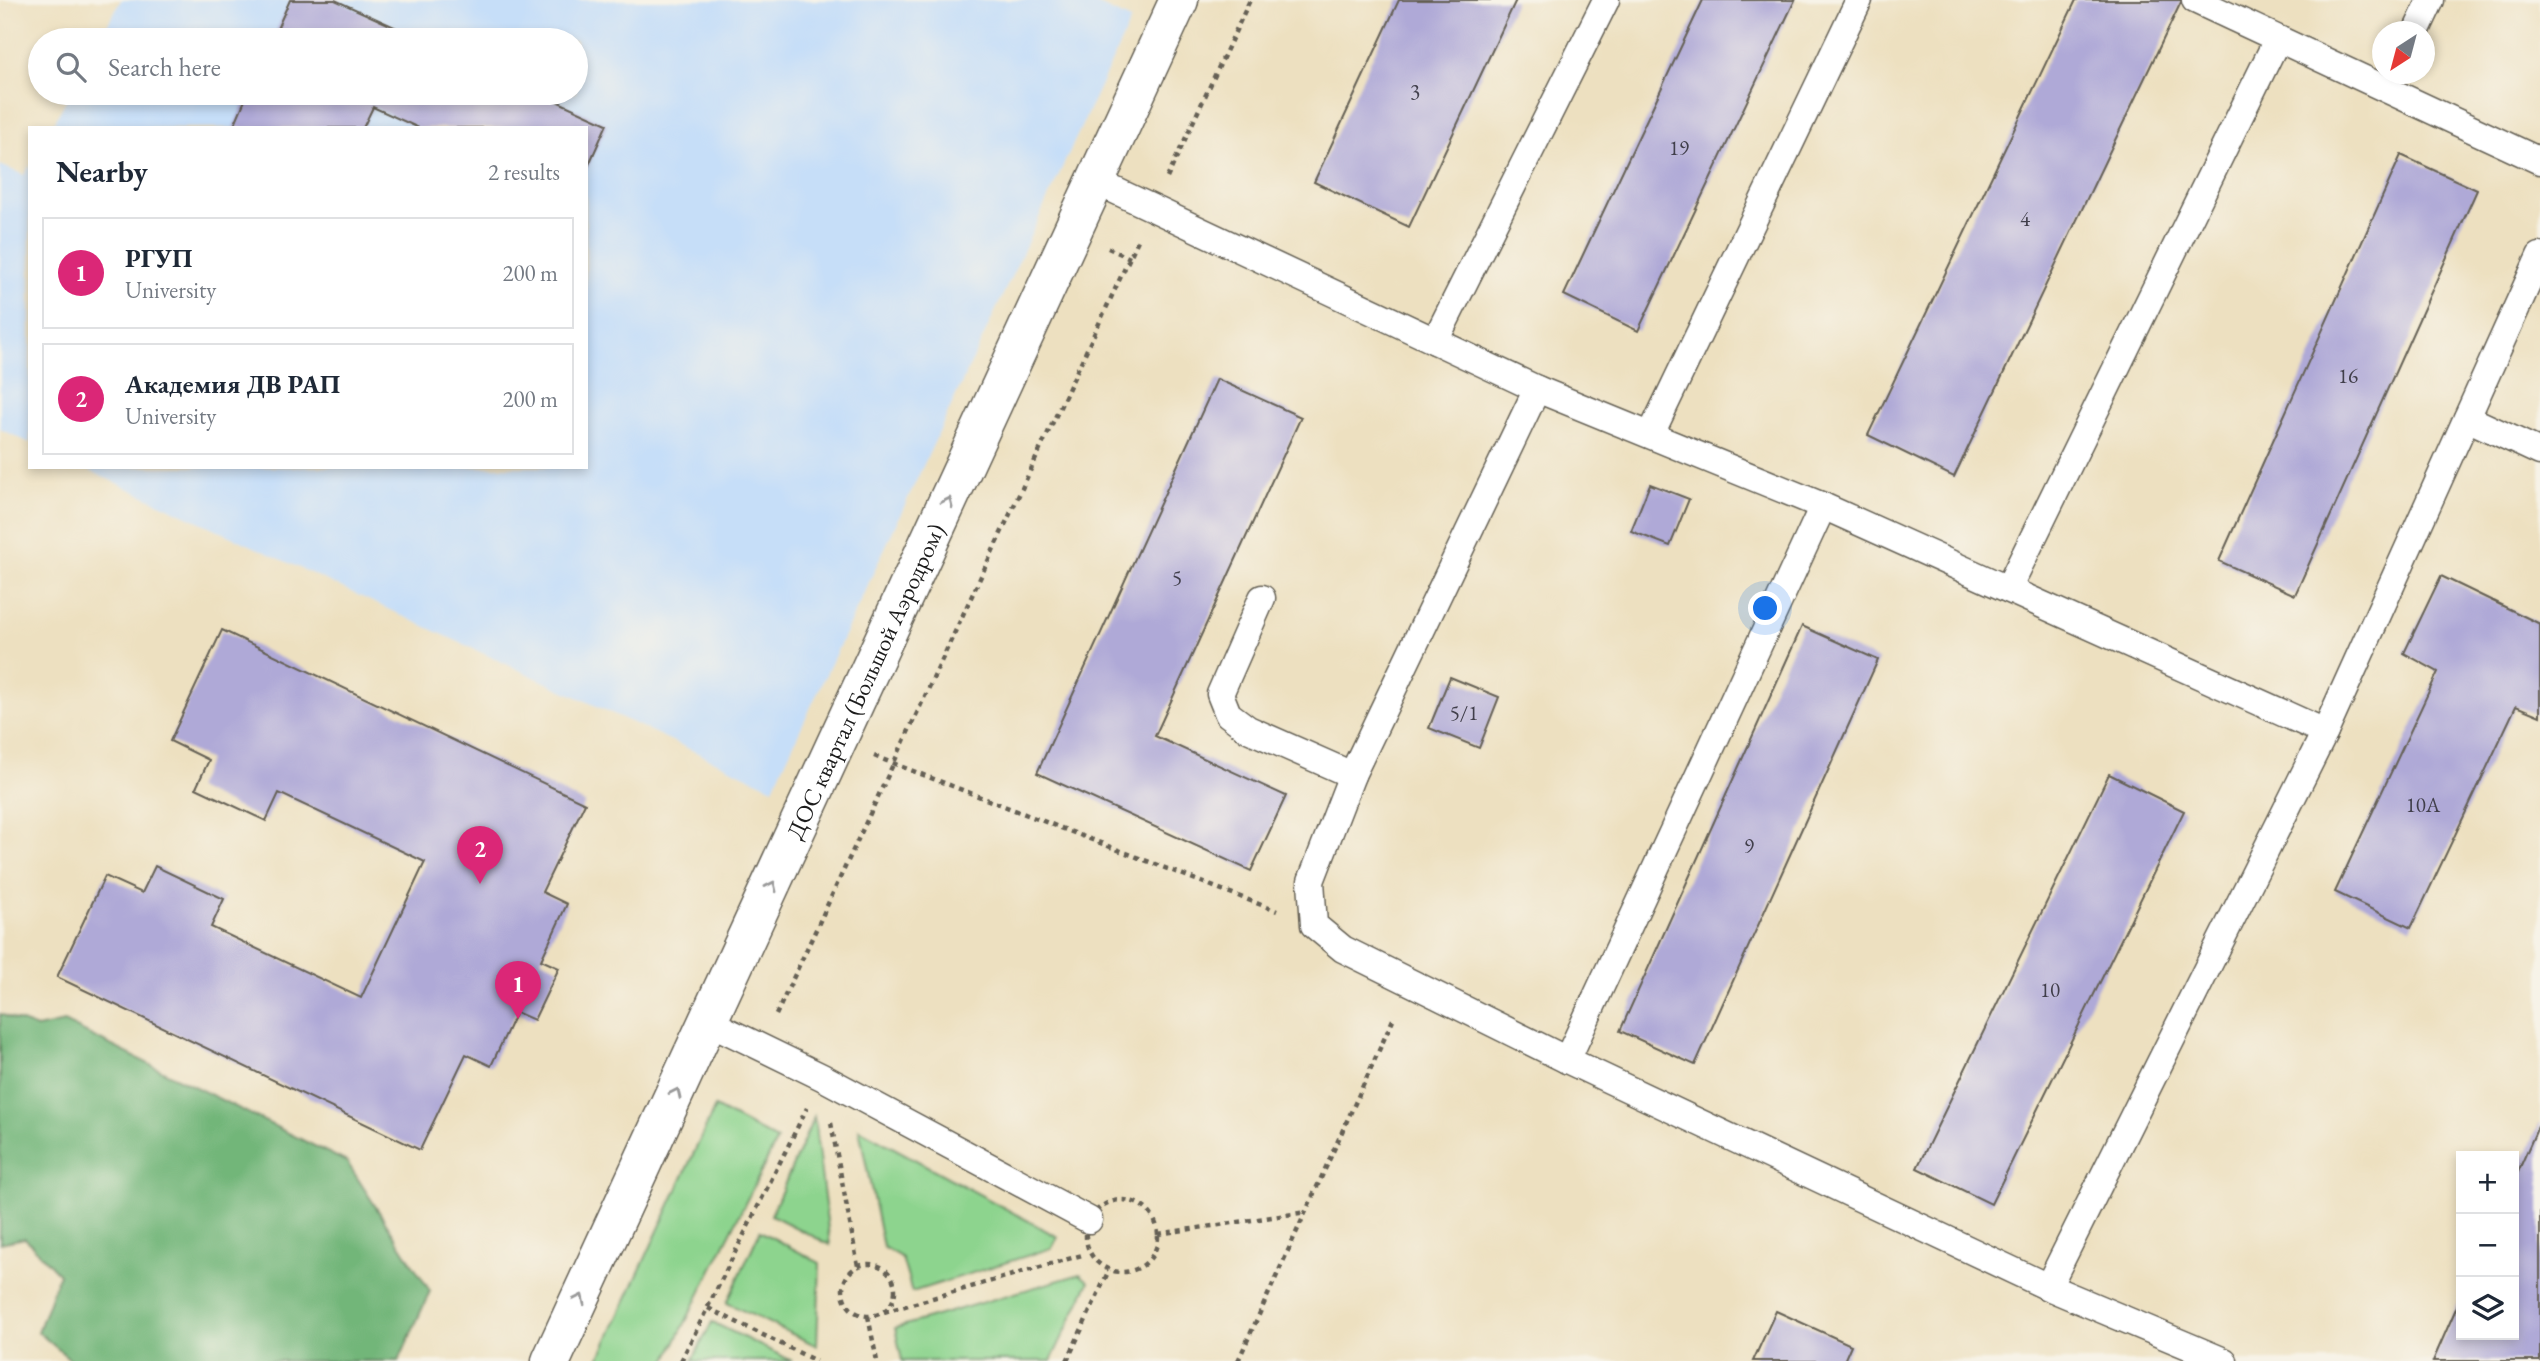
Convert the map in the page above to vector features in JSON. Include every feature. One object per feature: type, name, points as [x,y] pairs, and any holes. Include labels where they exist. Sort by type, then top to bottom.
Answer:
[{"type":"street","name":"ДОС квартал (Большой Аэродром)","points":[[551,1361],[1179,0]]},
{"type":"lane","points":[[1434,341],[1606,0]]},
{"type":"lane","points":[[1651,434],[1859,0]]},
{"type":"lane","points":[[2195,0],[2277,40],[2372,74]]},
{"type":"lane","points":[[2421,21],[2431,0]]},
{"type":"lane","points":[[2008,589],[2277,40]]},
{"type":"lane","points":[[2398,84],[2540,161]]},
{"type":"lane","points":[[1095,181],[1537,389],[1823,506],[2325,732]]},
{"type":"lane","points":[[2048,1287],[2325,732],[2540,256]]},
{"type":"lane","points":[[1537,389],[1352,775],[1311,881],[1314,925],[1343,949],[1567,1060],[2048,1287],[2224,1361]]},
{"type":"lane","points":[[2468,418],[2540,452]]},
{"type":"lane","points":[[1567,1060],[1823,506]]},
{"type":"lane","points":[[1262,598],[1220,694],[1228,714],[1248,729],[1352,775]]},
{"type":"lane","points":[[709,1022],[822,1077],[1088,1220]]},
{"type":"path","points":[[761,1048],[1250,0]]},
{"type":"path","points":[[838,743],[1314,925]]},
{"type":"path","points":[[1238,1361],[1410,982]]},
{"type":"path","points":[[822,1077],[858,1266]]},
{"type":"path","points":[[681,1361],[822,1077]]},
{"type":"path","points":[[1158,1234],[1306,1212]]},
{"type":"path","points":[[884,1312],[894,1298],[895,1281],[883,1267],[866,1263],[858,1266],[846,1278],[843,1295],[852,1310],[868,1316],[884,1312],[1089,1253]]},
{"type":"path","points":[[1067,1361],[1109,1270]]},
{"type":"path","points":[[708,1308],[816,1361]]},
{"type":"path","points":[[868,1316],[877,1361]]},
{"type":"shaded area","points":[[121,0],[1088,0],[1131,20],[773,788],[86,469],[588,469],[588,126],[52,126],[63,105],[588,105],[588,28],[106,28]]},
{"type":"shaded area","points":[[0,165],[24,175],[28,168],[28,442],[0,429]]},
{"type":"green space","points":[[0,1014],[37,1028],[64,1022],[347,1162],[430,1291],[399,1361],[72,1361],[38,1332],[59,1274],[25,1238],[0,1243]]},
{"type":"green space","points":[[715,1107],[777,1140],[666,1361],[598,1361]]},
{"type":"green space","points":[[814,1117],[830,1245],[771,1215]]},
{"type":"green space","points":[[859,1129],[1058,1237],[1052,1248],[912,1292],[902,1258],[883,1247]]},
{"type":"green space","points":[[760,1231],[820,1263],[817,1346],[727,1303]]},
{"type":"green space","points":[[1080,1274],[1089,1282],[1051,1361],[902,1361],[895,1328]]},
{"type":"green space","points":[[712,1322],[792,1361],[692,1361]]},
{"type":"building","points":[[290,0],[335,0],[397,28],[277,28]]},
{"type":"building","points":[[1399,0],[1516,0],[1409,227],[1314,182]]},
{"type":"building","points":[[1703,0],[1795,0],[1638,331],[1564,295]]},
{"type":"building","points":[[2076,0],[2182,0],[1954,477],[1868,435]]},
{"type":"building","points":[[243,105],[565,105],[607,124],[588,167],[588,126],[415,126],[373,107],[364,126],[234,126]]},
{"type":"building","points":[[2401,155],[2477,190],[2295,595],[2219,561]]},
{"type":"building","points":[[1217,379],[1301,417],[1155,736],[1286,796],[1251,871],[1037,773]]},
{"type":"building","points":[[1650,484],[1689,499],[1670,546],[1631,531]]},
{"type":"building","points":[[2441,576],[2540,624],[2540,716],[2516,706],[2411,928],[2335,892],[2438,672],[2404,653]]},
{"type":"building","points":[[1802,626],[1878,660],[1695,1065],[1620,1031]]},
{"type":"building","points":[[222,630],[585,803],[542,892],[567,904],[541,960],[559,968],[534,1020],[516,1012],[491,1066],[466,1054],[420,1150],[57,977],[105,876],[142,893],[155,866],[224,899],[211,927],[361,998],[425,862],[279,793],[266,821],[196,788],[209,760],[170,741]]},
{"type":"building","points":[[1450,677],[1499,697],[1479,748],[1429,728]]},
{"type":"building","points":[[2109,774],[2184,811],[1991,1204],[1917,1168]]},
{"type":"building","points":[[2540,1122],[2540,1361],[2433,1361],[2456,1308],[2456,1340],[2519,1340],[2519,1170]]},
{"type":"building","points":[[1776,1311],[1851,1345],[1844,1361],[1753,1361]]},
{"type":"place","name":"Академия ДВ РАП","points":[[480,884]]},
{"type":"place","name":"РГУП","points":[[518,1019]]}]
